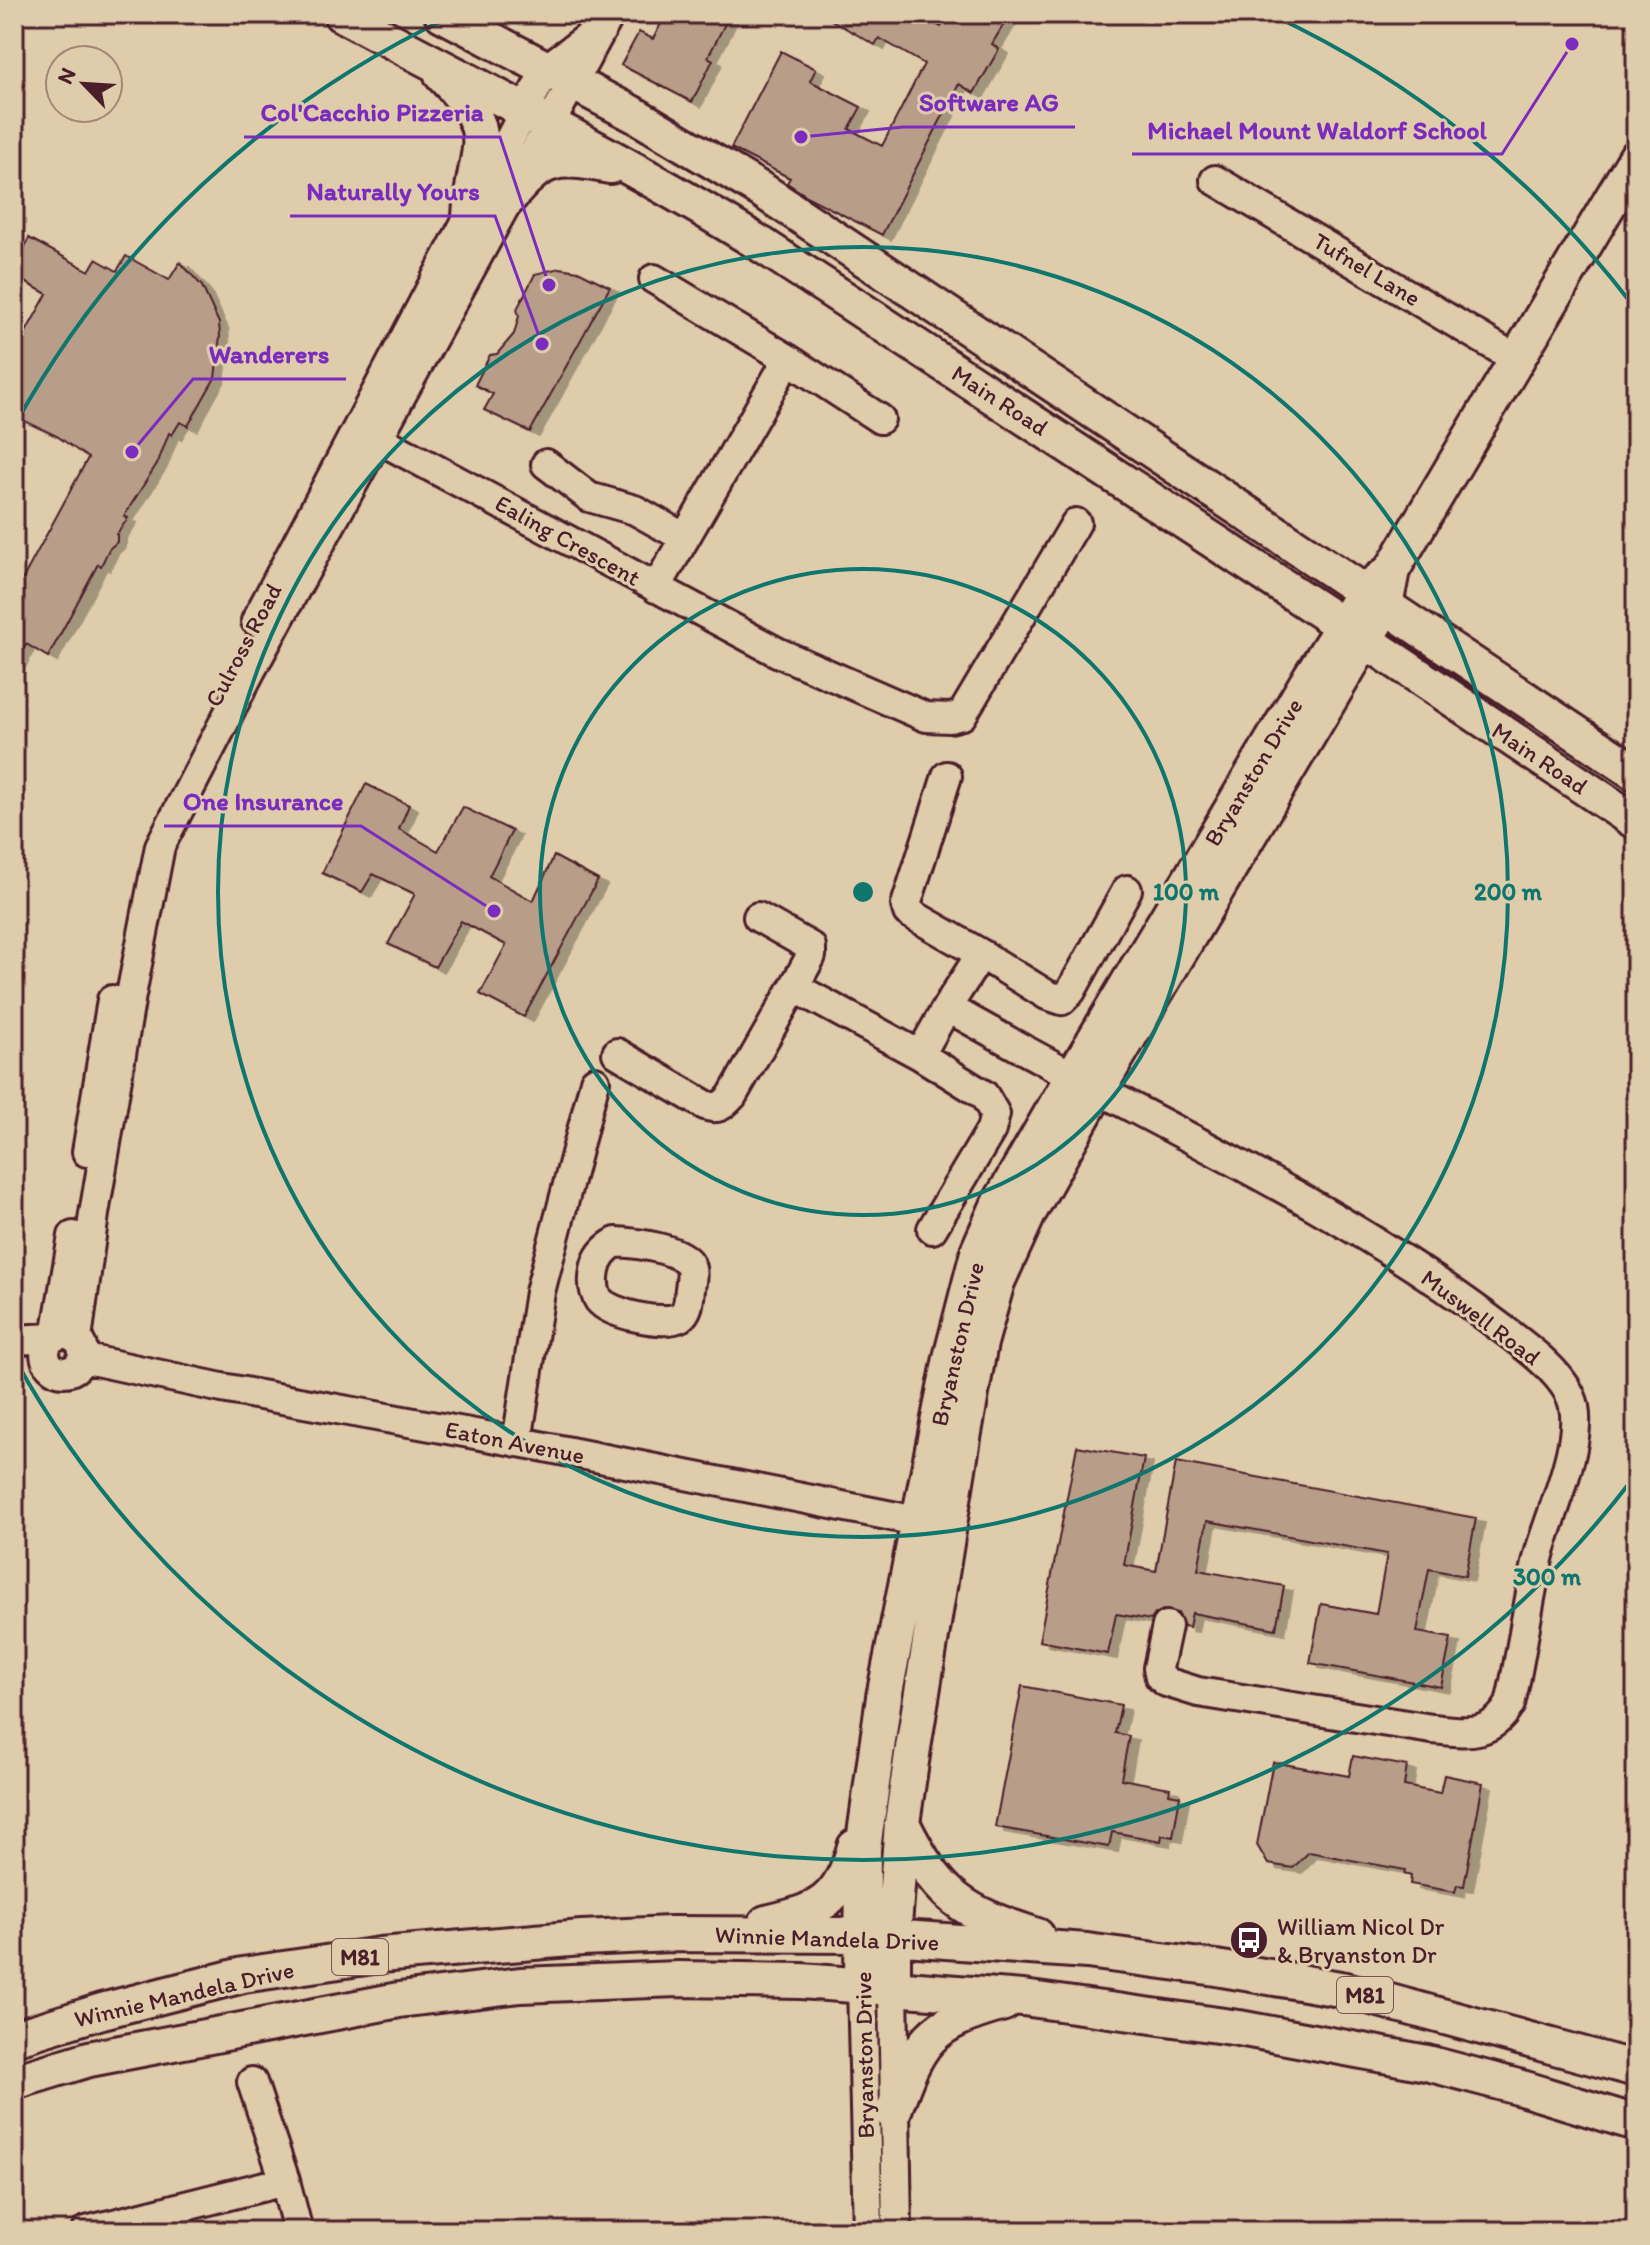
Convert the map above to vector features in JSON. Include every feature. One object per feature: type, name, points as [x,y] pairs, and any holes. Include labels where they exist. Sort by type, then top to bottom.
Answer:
[{"type":"main road","name":"Main Road","points":[[341,14],[538,117],[762,245],[1636,822]]},
{"type":"main road","name":"Main Road","points":[[442,14],[693,148],[763,191],[1636,773]]},
{"type":"main road","points":[[429,61],[462,96],[479,125],[482,148],[471,193],[470,216]]},
{"type":"main road","name":"Bryanston Drive","points":[[1086,1082],[1636,158]]},
{"type":"main road","points":[[507,200],[527,176],[556,160],[638,172]]},
{"type":"main road","points":[[1305,553],[1339,563],[1368,564],[1395,549],[1424,516]]},
{"type":"main road","name":"Bryanston Drive","points":[[877,1936],[902,1823],[954,1346],[979,1249],[998,1206],[1086,1082],[1333,694],[1354,633]]},
{"type":"main road","points":[[1333,694],[1360,680],[1379,675],[1416,674]]},
{"type":"main road","name":"Bryanston Drive","points":[[878,1985],[877,1936],[863,1849],[884,1697],[934,1524]]},
{"type":"main road","points":[[715,1934],[770,1923],[807,1912],[828,1901],[844,1878],[869,1807]]},
{"type":"main road","points":[[902,1823],[931,1874],[958,1903],[999,1924],[1087,1951]]},
{"type":"main road","name":"Winnie Mandela Drive","points":[[14,2038],[102,2011],[243,1975],[364,1957],[582,1938],[715,1934],[877,1936],[1087,1951],[1346,1990],[1636,2069]]},
{"type":"main road","name":"Winnie Mandela Drive","points":[[14,2082],[104,2056],[399,2000],[520,1985],[678,1979],[878,1985],[1023,1998],[1239,2028],[1427,2063],[1636,2123]]},
{"type":"main road","points":[[893,2113],[913,2059],[931,2035],[943,2025],[973,2011],[1023,1998]]},
{"type":"street","name":"Culross Road","points":[[67,1342],[94,1214],[160,846],[368,433],[470,216],[538,117],[560,75],[607,20]]},
{"type":"street","name":"Culross Road","points":[[368,433],[507,200],[538,117]]},
{"type":"street","name":"Tufnel Lane","points":[[1215,180],[1518,360]]},
{"type":"street","points":[[654,279],[788,359],[880,419]]},
{"type":"street","points":[[656,588],[788,359]]},
{"type":"street","name":"Ealing Crescent","points":[[368,433],[777,652],[817,667],[915,714],[939,719],[962,715],[1076,523]]},
{"type":"street","points":[[546,464],[589,497],[635,510],[685,538]]},
{"type":"street","points":[[947,776],[906,905],[913,915],[1047,995],[1062,1000],[1071,991],[1127,890]]},
{"type":"street","points":[[617,1053],[705,1105],[720,1107],[732,1096],[811,956],[811,947],[758,917]]},
{"type":"street","points":[[920,1055],[981,954]]},
{"type":"street","points":[[794,987],[920,1055],[984,1095],[995,1114],[991,1130],[932,1229]]},
{"type":"street","points":[[947,1007],[1086,1082]]},
{"type":"street","points":[[517,1442],[540,1292],[595,1081]]},
{"type":"street","name":"Muswell Road","points":[[1086,1082],[1347,1225],[1461,1298],[1515,1338],[1548,1368],[1572,1398],[1575,1427],[1571,1451],[1539,1555],[1515,1686],[1510,1704],[1498,1721],[1484,1730],[1458,1731],[1198,1692],[1166,1682],[1160,1677],[1158,1668],[1167,1626]]},
{"type":"street","points":[[550,1253],[596,1264]]},
{"type":"street","name":"Eaton Avenue","points":[[14,1340],[67,1342],[222,1388],[934,1524]]},
{"type":"street","points":[[14,1354],[57,1371],[72,1370],[67,1342]]},
{"type":"street","name":"Bryanston Drive","points":[[878,1985],[893,2113],[897,2231]]},
{"type":"street","name":"Bryanston Drive","points":[[868,2231],[878,1985]]},
{"type":"street","points":[[252,2082],[298,2231]]},
{"type":"street","points":[[86,2231],[285,2181]]},
{"type":"building","points":[[666,14],[730,14],[708,57],[713,60],[692,102],[621,65],[639,32],[653,39]]},
{"type":"building","points":[[821,14],[918,14],[941,27],[949,14],[1010,14],[992,44],[999,49],[974,93],[959,84],[882,235],[810,198],[787,183],[790,178],[731,148],[781,51],[816,69],[810,81],[861,107],[849,129],[882,146],[924,64],[879,38],[875,45]]},
{"type":"building","points":[[29,238],[89,271],[96,259],[117,271],[126,256],[169,280],[180,262],[202,286],[219,323],[220,336],[215,378],[188,426],[180,422],[172,435],[169,433],[158,462],[124,516],[128,518],[117,534],[117,542],[109,549],[101,566],[98,564],[48,657],[26,644],[14,666],[14,576],[22,580],[88,458],[57,436],[14,416],[14,334],[22,339],[47,294],[14,276],[14,269]]},
{"type":"building","points":[[560,268],[578,271],[610,287],[530,432],[484,410],[493,394],[475,385],[490,355],[497,354],[514,334],[519,316],[517,309],[535,274]]},
{"type":"building","points":[[366,784],[409,805],[399,829],[438,851],[463,807],[512,831],[489,876],[533,901],[554,856],[598,880],[524,1017],[480,994],[506,945],[461,921],[435,967],[388,944],[415,894],[373,874],[362,892],[322,873]]},
{"type":"building","points":[[1077,1446],[1144,1458],[1124,1565],[1156,1571],[1176,1462],[1476,1518],[1465,1576],[1429,1569],[1417,1632],[1451,1638],[1441,1687],[1310,1663],[1321,1604],[1376,1614],[1387,1554],[1207,1521],[1198,1570],[1284,1586],[1276,1629],[1192,1613],[1189,1627],[1184,1626],[1178,1613],[1163,1610],[1151,1620],[1116,1614],[1108,1654],[1039,1641]]},
{"type":"building","points":[[1022,1686],[1121,1705],[1115,1733],[1129,1736],[1121,1779],[1170,1788],[1169,1794],[1180,1796],[1173,1837],[1162,1835],[1161,1841],[1112,1832],[1109,1847],[995,1827]]},
{"type":"building","points":[[1353,1756],[1407,1766],[1404,1786],[1440,1793],[1444,1775],[1483,1783],[1464,1886],[1457,1885],[1455,1892],[1410,1884],[1411,1876],[1404,1874],[1405,1870],[1309,1852],[1293,1868],[1268,1864],[1257,1845],[1273,1762],[1349,1776]]},
{"type":"place","name":"Michael Mount Waldorf School","points":[[1572,44]]},
{"type":"place","name":"Software AG","points":[[801,137]]},
{"type":"place","name":"Col'Cacchio Pizzeria","points":[[549,285]]},
{"type":"place","name":"Naturally Yours","points":[[542,344]]},
{"type":"place","name":"Wanderers","points":[[132,452]]},
{"type":"place","name":"One Insurance","points":[[494,911]]},
{"type":"place","name":"William Nicol Dr & Bryanston Dr","points":[[1249,1940]]}]
